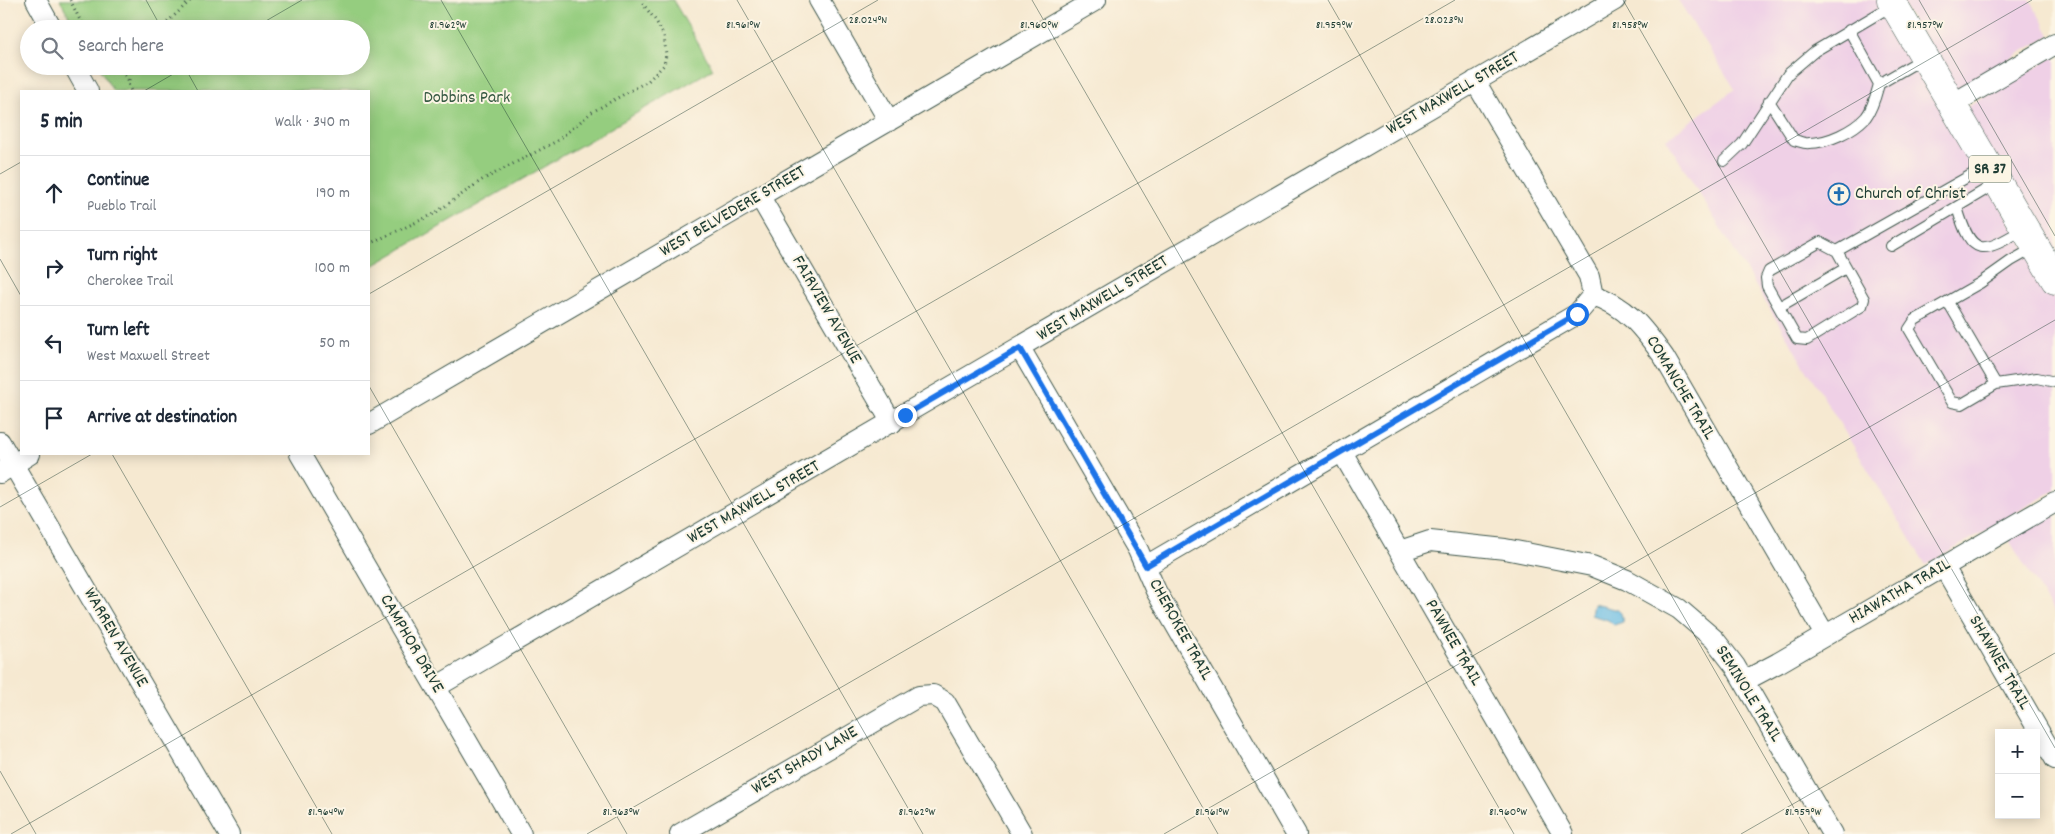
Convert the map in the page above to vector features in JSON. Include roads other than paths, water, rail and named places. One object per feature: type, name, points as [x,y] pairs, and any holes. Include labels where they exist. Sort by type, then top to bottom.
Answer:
[{"type":"main road","name":"SR 37","points":[[1892,2],[1951,105],[2042,254]]},
{"type":"street","points":[[36,0],[47,20]]},
{"type":"street","points":[[819,0],[889,121]]},
{"type":"street","name":"WEST BELVEDERE STREET","points":[[370,423],[1096,0]]},
{"type":"street","name":"WEST MAXWELL STREET","points":[[436,687],[1615,0]]},
{"type":"street","points":[[1951,105],[2055,44]]},
{"type":"street","points":[[79,75],[87,90]]},
{"type":"street","points":[[1146,566],[1577,314],[1593,295],[1589,276],[1476,81]]},
{"type":"street","name":"FAIRVIEW AVENUE","points":[[760,196],[892,423]]},
{"type":"street","name":"COMANCHE TRAIL","points":[[1593,295],[1606,300],[1632,316],[1664,357],[1825,635]]},
{"type":"street","name":"CHEROKEE TRAIL","points":[[1020,348],[1146,566],[1156,591],[1296,834]]},
{"type":"street","name":"WARREN AVENUE","points":[[0,442],[7,469],[229,834]]},
{"type":"street","name":"PAWNEE TRAIL","points":[[1342,452],[1563,834]]},
{"type":"street","points":[[7,469],[28,455]]},
{"type":"street","name":"CAMPHOR DRIVE","points":[[307,456],[436,687],[521,834]]},
{"type":"street","name":"HIAWATHA TRAIL","points":[[1744,681],[2055,502]]},
{"type":"street","name":"SEMINOLE TRAIL","points":[[1400,551],[1430,541],[1505,549],[1600,570],[1627,580],[1679,609],[1714,639],[1744,681],[1832,834]]},
{"type":"street","name":"SHAWNEE TRAIL","points":[[1944,567],[2055,759]]},
{"type":"street","name":"WEST SHADY LANE","points":[[680,834],[908,702],[919,696],[932,695],[945,702],[1022,834]]},
{"type":"lane","points":[[1724,161],[1742,144],[1788,74],[1814,51],[1892,2]]},
{"type":"lane","points":[[1849,30],[1879,84]]},
{"type":"lane","points":[[1769,101],[1794,140],[1808,144],[1830,139],[1854,127],[1866,116],[1873,104],[1879,84],[1924,58]]},
{"type":"lane","points":[[1891,246],[1957,207],[1993,174]]},
{"type":"lane","points":[[1837,250],[1993,174]]},
{"type":"lane","points":[[1957,207],[1966,234],[1975,244],[1984,248],[1995,246],[2042,254]]},
{"type":"lane","points":[[1820,242],[1837,250],[1846,268],[1864,299],[1862,306],[1807,340],[1797,339],[1767,286],[1766,278],[1769,271],[1820,242]]},
{"type":"lane","points":[[2042,254],[1915,320],[1910,329],[1952,402],[1962,404],[1996,384],[2037,378],[2055,382]]},
{"type":"lane","points":[[1779,307],[1846,268]]},
{"type":"lane","points":[[1948,302],[1996,384]]},
{"type":"water","points":[[1593,604],[1618,610],[1621,613],[1623,622],[1614,625],[1608,620],[1591,615]]},
{"type":"place","name":"Church of Christ","points":[[1839,194]]},
{"type":"park label","name":"Dobbins Park","points":[[467,98]]}]
